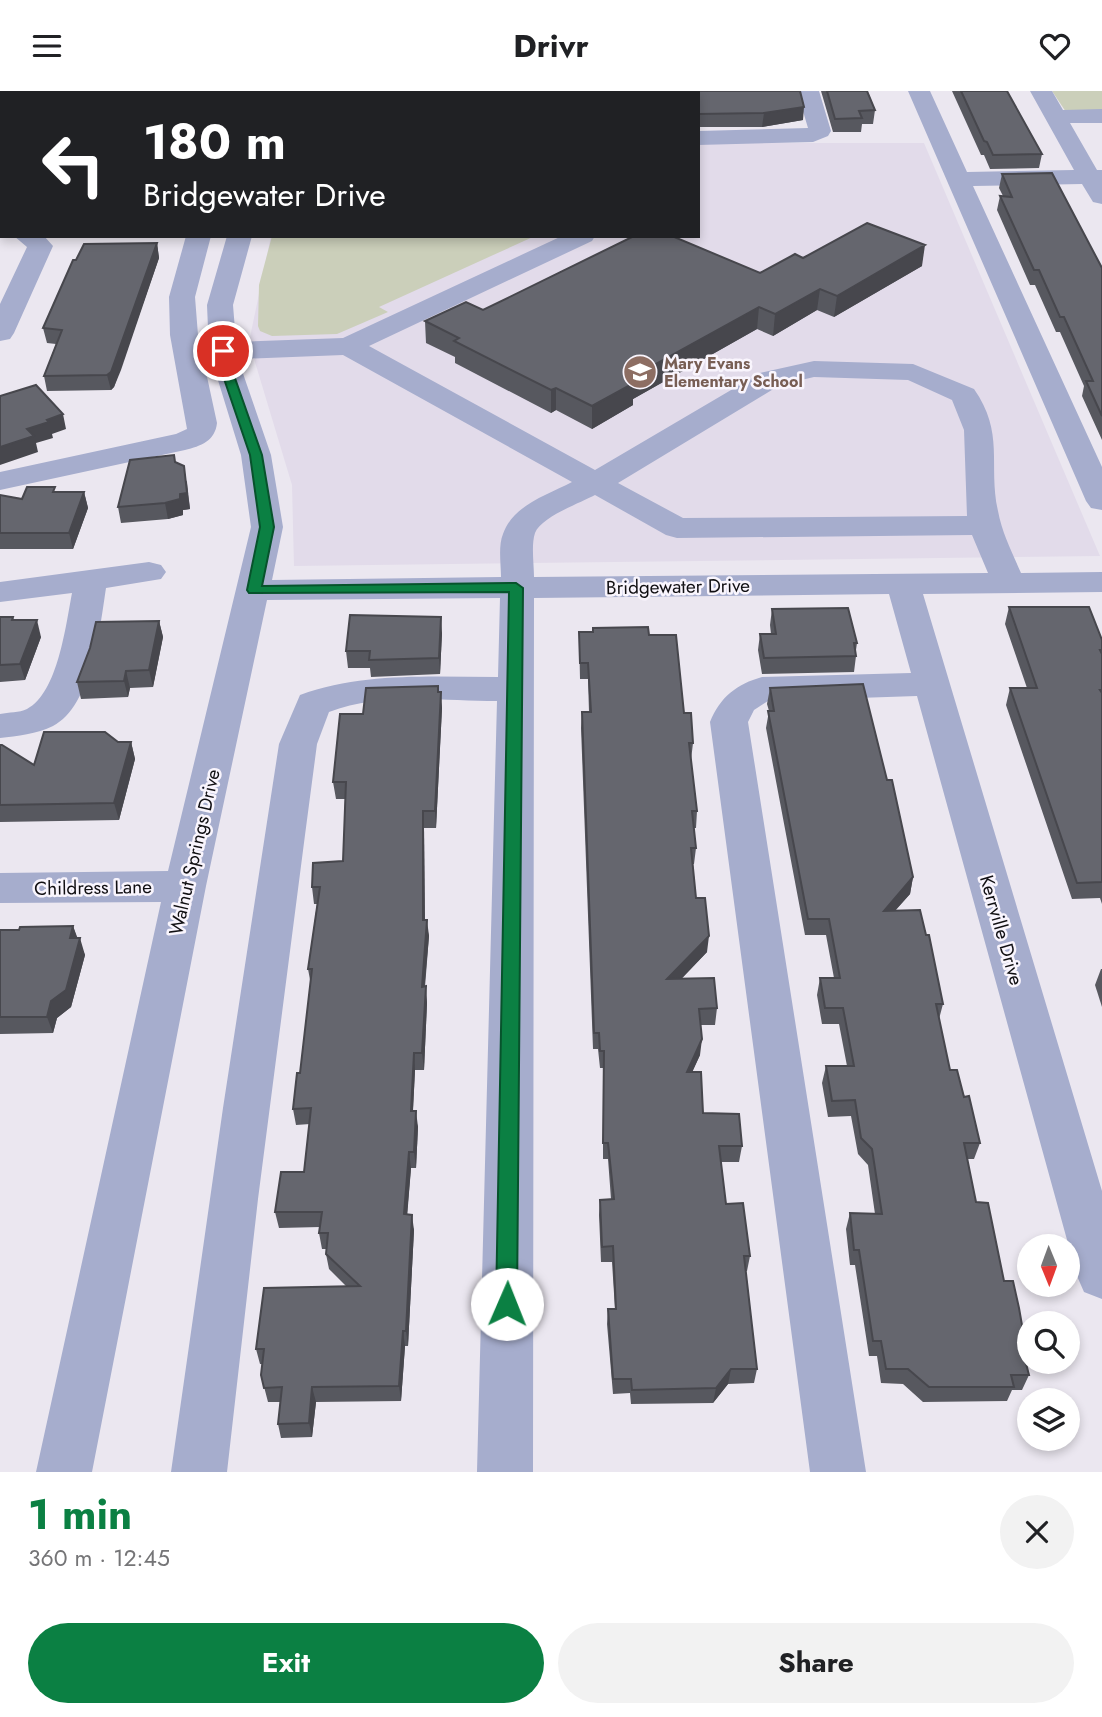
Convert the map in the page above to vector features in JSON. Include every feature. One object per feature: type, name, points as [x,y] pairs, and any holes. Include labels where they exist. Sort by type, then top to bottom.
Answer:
[{"type":"street","points":[[700,138],[813,135],[820,131],[808,91]]},
{"type":"street","points":[[919,91],[1102,501]]},
{"type":"street","points":[[1041,91],[1096,178],[1102,199]]},
{"type":"street","points":[[1055,117],[1102,116]]},
{"type":"street","points":[[958,179],[1096,178]]},
{"type":"street","points":[[0,333],[6,308],[40,246],[30,238]]},
{"type":"street","points":[[0,481],[185,441],[201,433],[202,423],[184,335],[183,297],[199,238]]},
{"type":"street","name":"Walnut Springs Drive","points":[[64,1472],[185,886],[267,527],[256,455],[223,351],[219,305],[239,238]]},
{"type":"street","points":[[223,351],[348,346],[579,238]]},
{"type":"street","points":[[348,346],[677,528],[986,525]]},
{"type":"street","points":[[505,1472],[518,535],[526,521],[541,510],[595,483],[770,379],[814,369],[913,372],[964,395],[979,430],[981,509],[1009,583]]},
{"type":"street","points":[[0,592],[149,572]]},
{"type":"street","points":[[0,726],[43,716],[61,700],[76,652],[91,580]]},
{"type":"street","name":"Bridgewater Drive","points":[[254,590],[1102,582]]},
{"type":"street","name":"Kerrville Drive","points":[[903,584],[1102,1276]]},
{"type":"street","points":[[838,1472],[729,722],[733,711],[746,696],[762,689],[931,684]]},
{"type":"street","points":[[198,1472],[228,1223],[298,744],[313,704],[329,696],[363,692],[515,689]]},
{"type":"street","name":"Childress Lane","points":[[0,888],[185,886]]},
{"type":"shaded area","name":"Mary Evans Elementary School","points":[[700,143],[924,143],[1100,556],[294,566],[292,485],[249,342],[271,238],[700,238]]},
{"type":"green space","points":[[1052,91],[1102,91],[1102,112],[1066,112]]},
{"type":"green space","points":[[271,238],[531,238],[379,307],[388,312],[337,334],[272,336],[260,331],[259,285]]},
{"type":"building","points":[[700,91],[800,91],[804,107],[764,113],[700,114]]},
{"type":"building","points":[[827,91],[867,91],[875,110],[859,111],[862,118],[835,119]]},
{"type":"building","points":[[961,91],[1007,91],[1042,154],[993,155]]},
{"type":"building","points":[[1052,173],[1102,268],[1102,416],[1086,381],[1093,381],[1064,317],[1060,317],[1039,270],[1034,270],[1000,196],[1012,197],[1002,174]]},
{"type":"building","points":[[867,223],[925,245],[837,296],[820,289],[775,314],[759,307],[627,380],[634,383],[592,406],[556,388],[551,390],[454,341],[459,338],[425,321],[466,302],[483,310],[630,238],[677,238],[760,273],[795,254],[803,258]]},
{"type":"building","points":[[157,243],[111,372],[107,375],[44,376],[62,330],[43,328],[73,260],[76,260],[84,244]]},
{"type":"building","points":[[36,385],[63,414],[27,429],[34,436],[0,447],[0,396]]},
{"type":"building","points":[[174,455],[175,462],[184,466],[187,493],[180,494],[180,499],[165,503],[118,507],[130,460]]},
{"type":"building","points":[[27,487],[55,487],[53,492],[84,492],[69,533],[0,533],[0,495],[22,499]]},
{"type":"building","points":[[1009,607],[1089,607],[1102,640],[1102,882],[1077,883],[1010,688],[1037,688]]},
{"type":"building","points":[[848,608],[857,643],[854,643],[856,656],[764,658],[760,634],[776,634],[772,609]]},
{"type":"building","points":[[350,615],[441,617],[439,658],[369,660],[370,651],[346,651]]},
{"type":"building","points":[[0,617],[37,620],[20,664],[0,665]]},
{"type":"building","points":[[159,621],[149,670],[126,671],[124,681],[77,682],[90,648],[96,622]]},
{"type":"building","points":[[648,627],[649,635],[676,635],[684,713],[691,713],[693,743],[689,743],[697,811],[692,811],[696,848],[691,848],[696,898],[705,898],[709,936],[667,979],[714,978],[717,1008],[699,1009],[702,1039],[687,1072],[701,1072],[703,1113],[739,1114],[742,1146],[719,1146],[726,1204],[743,1203],[750,1256],[744,1256],[757,1369],[731,1369],[716,1388],[632,1390],[631,1379],[613,1379],[608,1309],[616,1309],[613,1246],[602,1247],[600,1200],[614,1199],[608,1143],[603,1143],[604,1051],[600,1051],[599,1033],[594,1033],[582,712],[591,712],[588,663],[580,663],[579,632],[593,632],[593,628]]},
{"type":"building","points":[[863,684],[887,780],[892,780],[913,877],[884,911],[920,910],[926,935],[929,935],[943,1004],[936,1004],[950,1070],[957,1070],[964,1097],[969,1096],[980,1143],[964,1143],[976,1202],[988,1203],[1004,1281],[1013,1281],[1019,1308],[1017,1374],[1029,1375],[1011,1375],[1014,1387],[929,1387],[908,1369],[886,1369],[881,1341],[873,1341],[859,1250],[854,1250],[850,1213],[882,1214],[872,1149],[861,1138],[855,1100],[832,1101],[826,1066],[854,1066],[843,1008],[825,1008],[820,978],[840,978],[829,919],[808,919],[768,711],[774,711],[770,688]]},
{"type":"building","points":[[438,686],[438,692],[441,692],[435,811],[423,811],[423,920],[427,920],[422,987],[426,986],[422,1053],[414,1053],[411,1111],[416,1111],[414,1152],[409,1152],[404,1214],[412,1215],[406,1331],[403,1331],[399,1386],[312,1387],[309,1423],[278,1424],[282,1387],[264,1388],[261,1375],[264,1349],[256,1349],[264,1288],[360,1286],[326,1254],[328,1233],[319,1233],[322,1212],[275,1212],[281,1172],[304,1172],[311,1108],[293,1109],[297,1073],[300,1073],[312,969],[308,969],[320,887],[312,887],[313,863],[343,861],[346,782],[333,782],[340,714],[363,714],[366,688]]},
{"type":"building","points":[[44,732],[105,732],[118,742],[131,742],[114,803],[0,805],[0,745],[34,765]]},
{"type":"building","points":[[73,926],[70,938],[80,938],[66,990],[51,1001],[47,1017],[0,1017],[0,930]]},
{"type":"place","name":"Mary Evans Elementary School","points":[[640,372]]},
{"type":"route","points":[[223,351],[256,455],[267,527],[254,590],[516,588],[507,1304]]}]
